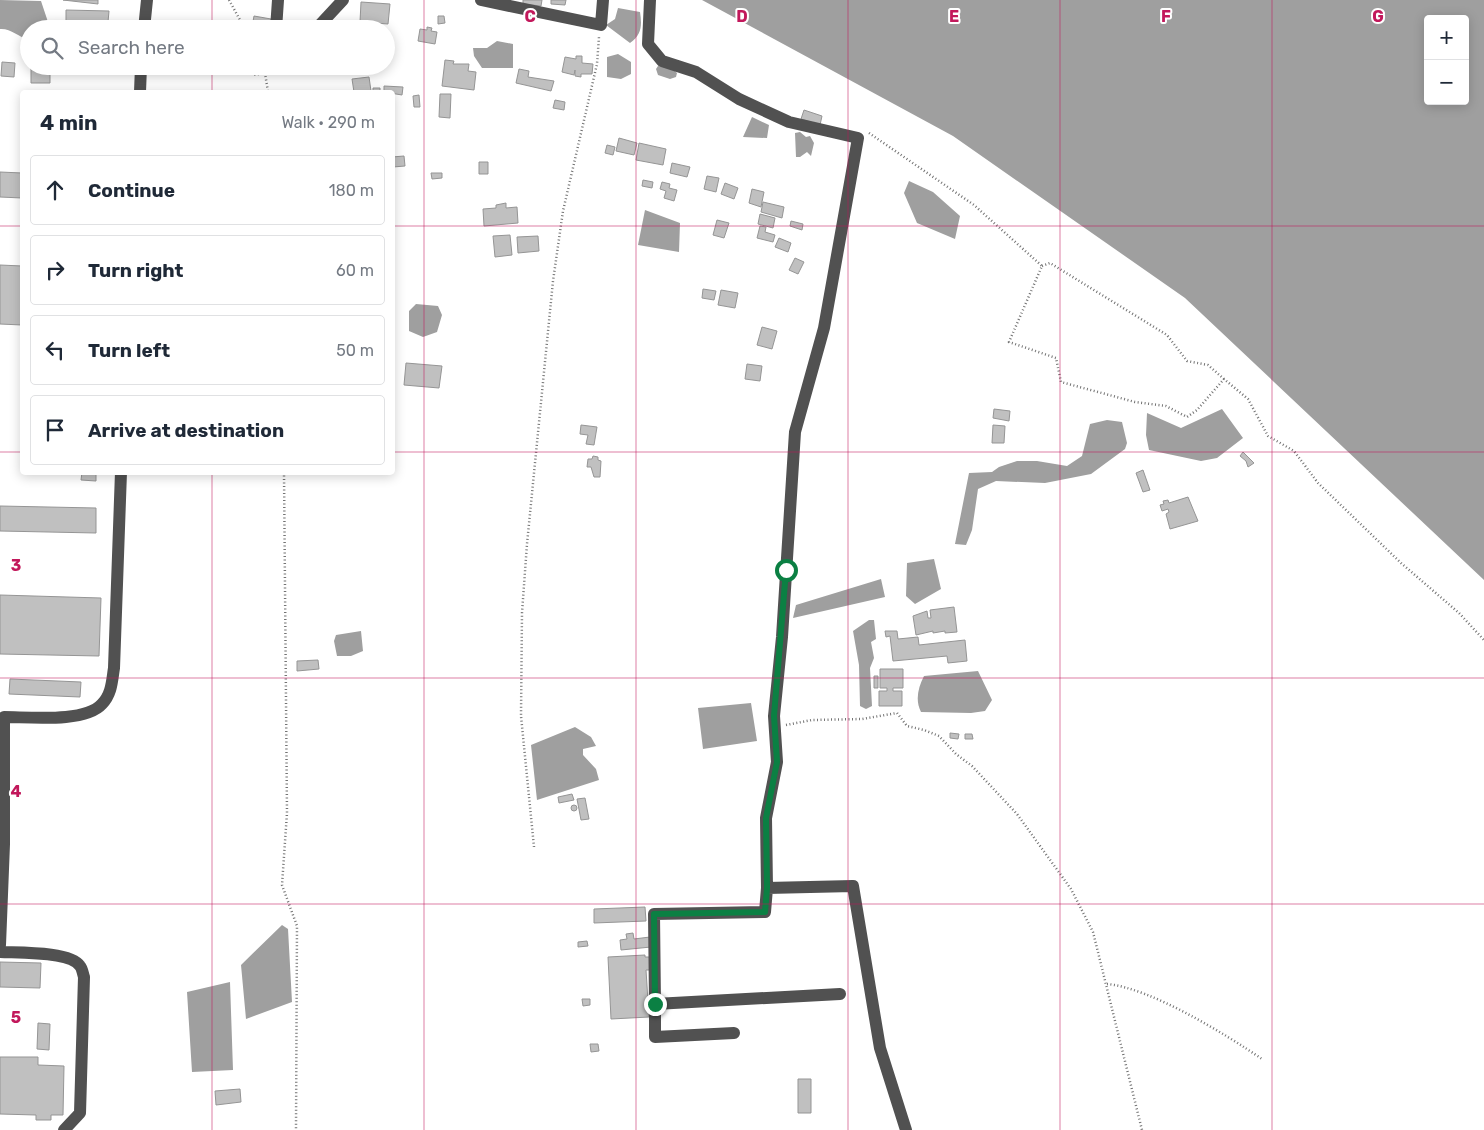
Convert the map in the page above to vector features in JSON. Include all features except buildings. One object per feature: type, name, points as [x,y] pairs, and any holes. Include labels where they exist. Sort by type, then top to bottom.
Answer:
[{"type":"street","points":[[145,20],[147,0]]},
{"type":"street","points":[[277,20],[278,0]]},
{"type":"street","points":[[324,20],[343,0]]},
{"type":"street","points":[[481,0],[600,25],[603,0]]},
{"type":"street","points":[[650,0],[648,44],[662,61],[696,72],[739,99],[789,122],[858,138],[824,328],[795,432],[775,726],[777,762],[766,818],[767,888],[765,912],[654,914],[655,1037],[734,1033]]},
{"type":"street","points":[[140,90],[141,75]]},
{"type":"street","points":[[0,944],[4,844],[4,717],[81,714],[102,704],[110,692],[114,668],[122,475]]},
{"type":"street","points":[[767,888],[854,886],[880,1048],[906,1130]]},
{"type":"street","points":[[0,952],[52,955],[71,959],[80,965],[84,977],[80,1113],[64,1130]]},
{"type":"street","points":[[655,1004],[840,994]]},
{"type":"path","points":[[229,0],[240,20]]},
{"type":"path","points":[[534,847],[521,716],[522,613],[527,544],[559,238],[563,211],[596,64],[600,25]]},
{"type":"path","points":[[265,75],[268,90]]},
{"type":"path","points":[[858,138],[869,133],[974,205],[1042,266]]},
{"type":"path","points":[[1224,379],[1197,410],[1186,417],[1166,406],[1135,402],[1061,382],[1056,358],[1009,342],[1042,266],[1050,263],[1166,335],[1188,362],[1208,365],[1248,399],[1268,436],[1294,451],[1318,483],[1401,563],[1459,614],[1484,640]]},
{"type":"path","points":[[284,475],[287,813],[282,884],[297,926],[296,1130]]},
{"type":"path","points":[[775,726],[812,720],[862,719],[897,713],[907,726],[939,736],[956,754],[972,766],[1017,814],[1071,889],[1093,932],[1142,1130]]},
{"type":"path","points":[[1107,984],[1124,986],[1155,999],[1239,1044],[1262,1059]]},
{"type":"shaded area","points":[[0,0],[41,1],[47,20],[20,20],[20,36],[0,29]]},
{"type":"shaded area","points":[[702,0],[1484,0],[1484,580],[1185,298],[953,136]]},
{"type":"shaded area","points":[[618,8],[640,12],[639,33],[630,43],[606,25],[615,19]]},
{"type":"shaded area","points":[[497,41],[513,44],[513,68],[482,68],[474,56],[473,48],[487,48]]},
{"type":"shaded area","points":[[618,54],[631,62],[631,74],[621,79],[607,77],[607,57]]},
{"type":"shaded area","points":[[658,66],[672,68],[677,73],[676,77],[670,79],[658,75],[656,69]]},
{"type":"shaded area","points":[[752,117],[769,125],[767,138],[743,137]]},
{"type":"shaded area","points":[[800,132],[806,137],[810,136],[814,143],[811,156],[807,152],[800,157],[796,157],[795,133]]},
{"type":"shaded area","points":[[909,181],[933,192],[960,216],[955,239],[917,223],[904,193]]},
{"type":"shaded area","points":[[645,210],[680,223],[679,252],[638,245]]},
{"type":"shaded area","points":[[416,304],[438,306],[442,315],[437,332],[423,337],[409,331],[409,311]]},
{"type":"shaded area","points":[[1222,409],[1243,438],[1217,458],[1201,461],[1149,450],[1146,435],[1147,413],[1181,428]]},
{"type":"shaded area","points":[[1107,420],[1122,422],[1127,443],[1125,449],[1091,474],[1045,483],[996,481],[978,489],[972,530],[966,545],[955,544],[969,473],[992,472],[999,467],[1017,461],[1037,461],[1067,466],[1082,456],[1090,424]]},
{"type":"shaded area","points":[[934,559],[941,589],[915,604],[906,596],[907,563]]},
{"type":"shaded area","points":[[881,579],[885,597],[793,618],[796,605]]},
{"type":"shaded area","points":[[869,620],[874,620],[876,639],[871,642],[874,658],[870,668],[872,706],[866,709],[860,706],[859,665],[853,631]]},
{"type":"shaded area","points":[[361,631],[363,651],[351,656],[337,656],[334,641],[336,635]]},
{"type":"shaded area","points":[[978,671],[992,700],[985,711],[971,713],[921,712],[918,694],[924,676]]},
{"type":"shaded area","points":[[751,703],[757,741],[703,749],[698,708]]},
{"type":"shaded area","points":[[575,727],[591,737],[596,746],[583,749],[583,755],[596,769],[599,780],[537,800],[531,745]]},
{"type":"shaded area","points":[[282,925],[288,929],[292,1002],[246,1019],[241,965]]},
{"type":"shaded area","points":[[230,982],[233,1070],[192,1072],[187,992]]},
{"type":"route","points":[[655,1004],[654,914],[765,912],[767,888],[766,818],[777,762],[774,716],[782,637],[786,570]]}]
